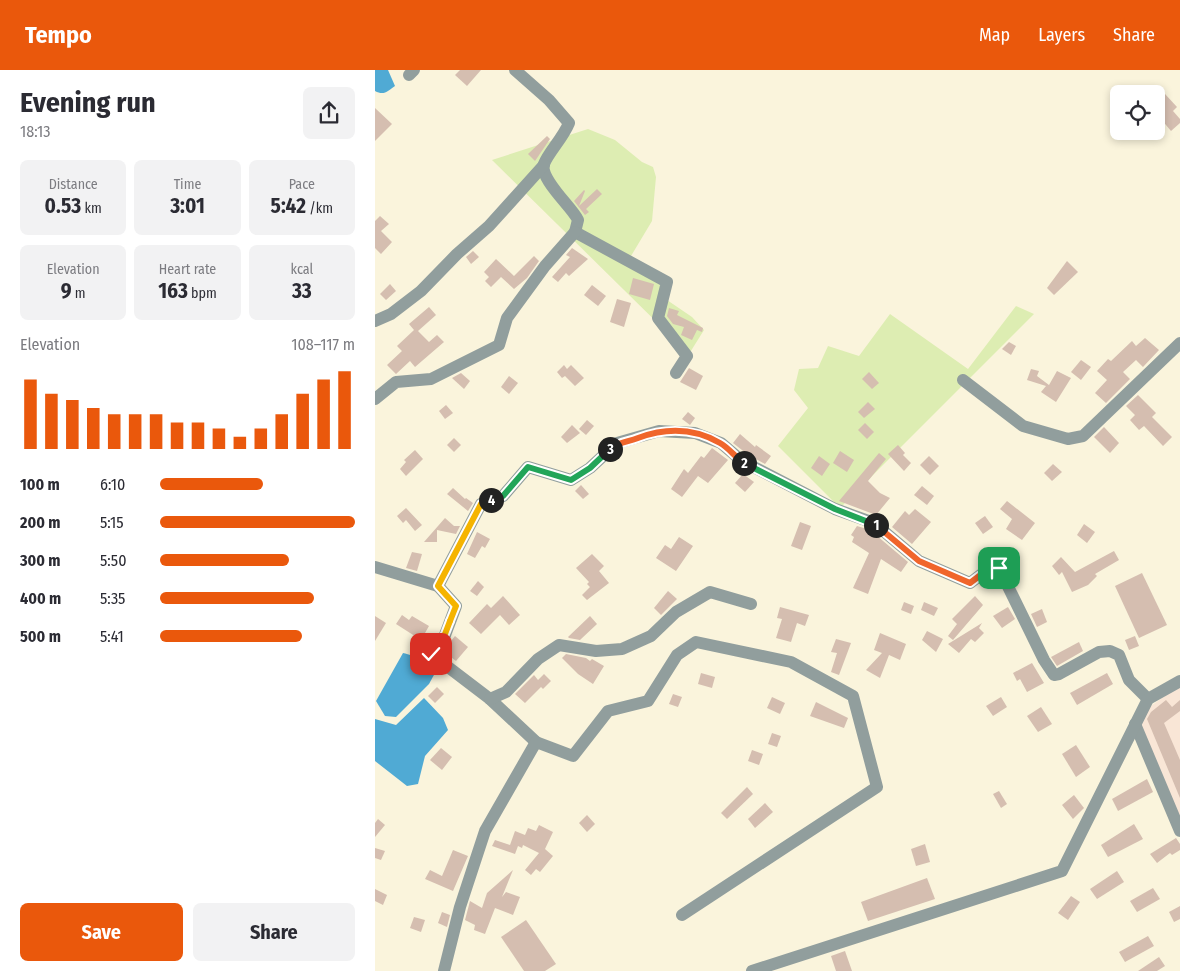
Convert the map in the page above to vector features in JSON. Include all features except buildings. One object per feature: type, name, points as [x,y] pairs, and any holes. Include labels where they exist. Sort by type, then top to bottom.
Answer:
[{"type":"street","points":[[375,321],[391,314],[421,291],[457,254],[489,226],[544,165],[564,135],[569,123],[549,100],[515,70]]},
{"type":"street","points":[[375,399],[396,382],[431,379],[499,345],[507,318],[545,266],[575,232],[578,220],[575,212],[549,182],[544,173],[544,165]]},
{"type":"street","points":[[575,232],[667,282],[658,318],[687,356],[676,373]]},
{"type":"street","points":[[963,380],[1023,426],[1068,439],[1083,436],[1180,343]]},
{"type":"street","points":[[438,586],[481,504],[503,496],[528,467],[571,480],[590,468],[617,444],[659,431],[695,433],[721,443],[742,462],[835,509],[874,523],[919,561],[970,583],[991,567],[999,568],[1043,660],[1054,674],[1059,674],[1099,652],[1110,651],[1119,656],[1129,680],[1148,699]]},
{"type":"street","points":[[375,567],[438,586],[456,606],[445,634],[431,654],[490,699],[536,742],[573,756],[608,711],[648,701],[677,655],[695,642],[791,662],[853,696],[877,788],[682,915]]},
{"type":"street","points":[[490,699],[506,692],[538,659],[559,645],[596,651],[622,650],[651,636],[676,612],[710,592],[751,604]]},
{"type":"street","points":[[752,971],[1063,871],[1148,699],[1180,680]]},
{"type":"street","points":[[1135,724],[1180,831]]},
{"type":"street","points":[[445,971],[460,907],[485,831],[536,742]]},
{"type":"shaded area","points":[[1180,685],[1180,819],[1136,717]]},
{"type":"green space","points":[[588,129],[615,140],[642,162],[653,167],[656,177],[652,221],[631,256],[672,279],[667,300],[692,317],[704,330],[689,354],[492,160]]},
{"type":"green space","points":[[1016,306],[1034,314],[840,508],[778,446],[808,408],[794,390],[799,369],[818,368],[828,346],[859,356],[890,314],[968,369]]},
{"type":"water","points":[[375,70],[388,70],[395,86],[383,93],[375,91]]},
{"type":"water","points":[[403,653],[426,662],[435,673],[429,684],[396,717],[385,716],[376,701]]},
{"type":"water","points":[[424,698],[443,718],[448,730],[425,756],[418,784],[407,786],[375,761],[375,719],[396,725]]},
{"type":"route","points":[[431,654],[445,634],[456,606],[438,586],[481,504],[503,496],[528,467],[571,480],[590,468],[617,444],[659,431],[695,433],[721,443],[742,462],[835,509],[874,523],[919,561],[970,583],[991,567],[999,568]]}]
